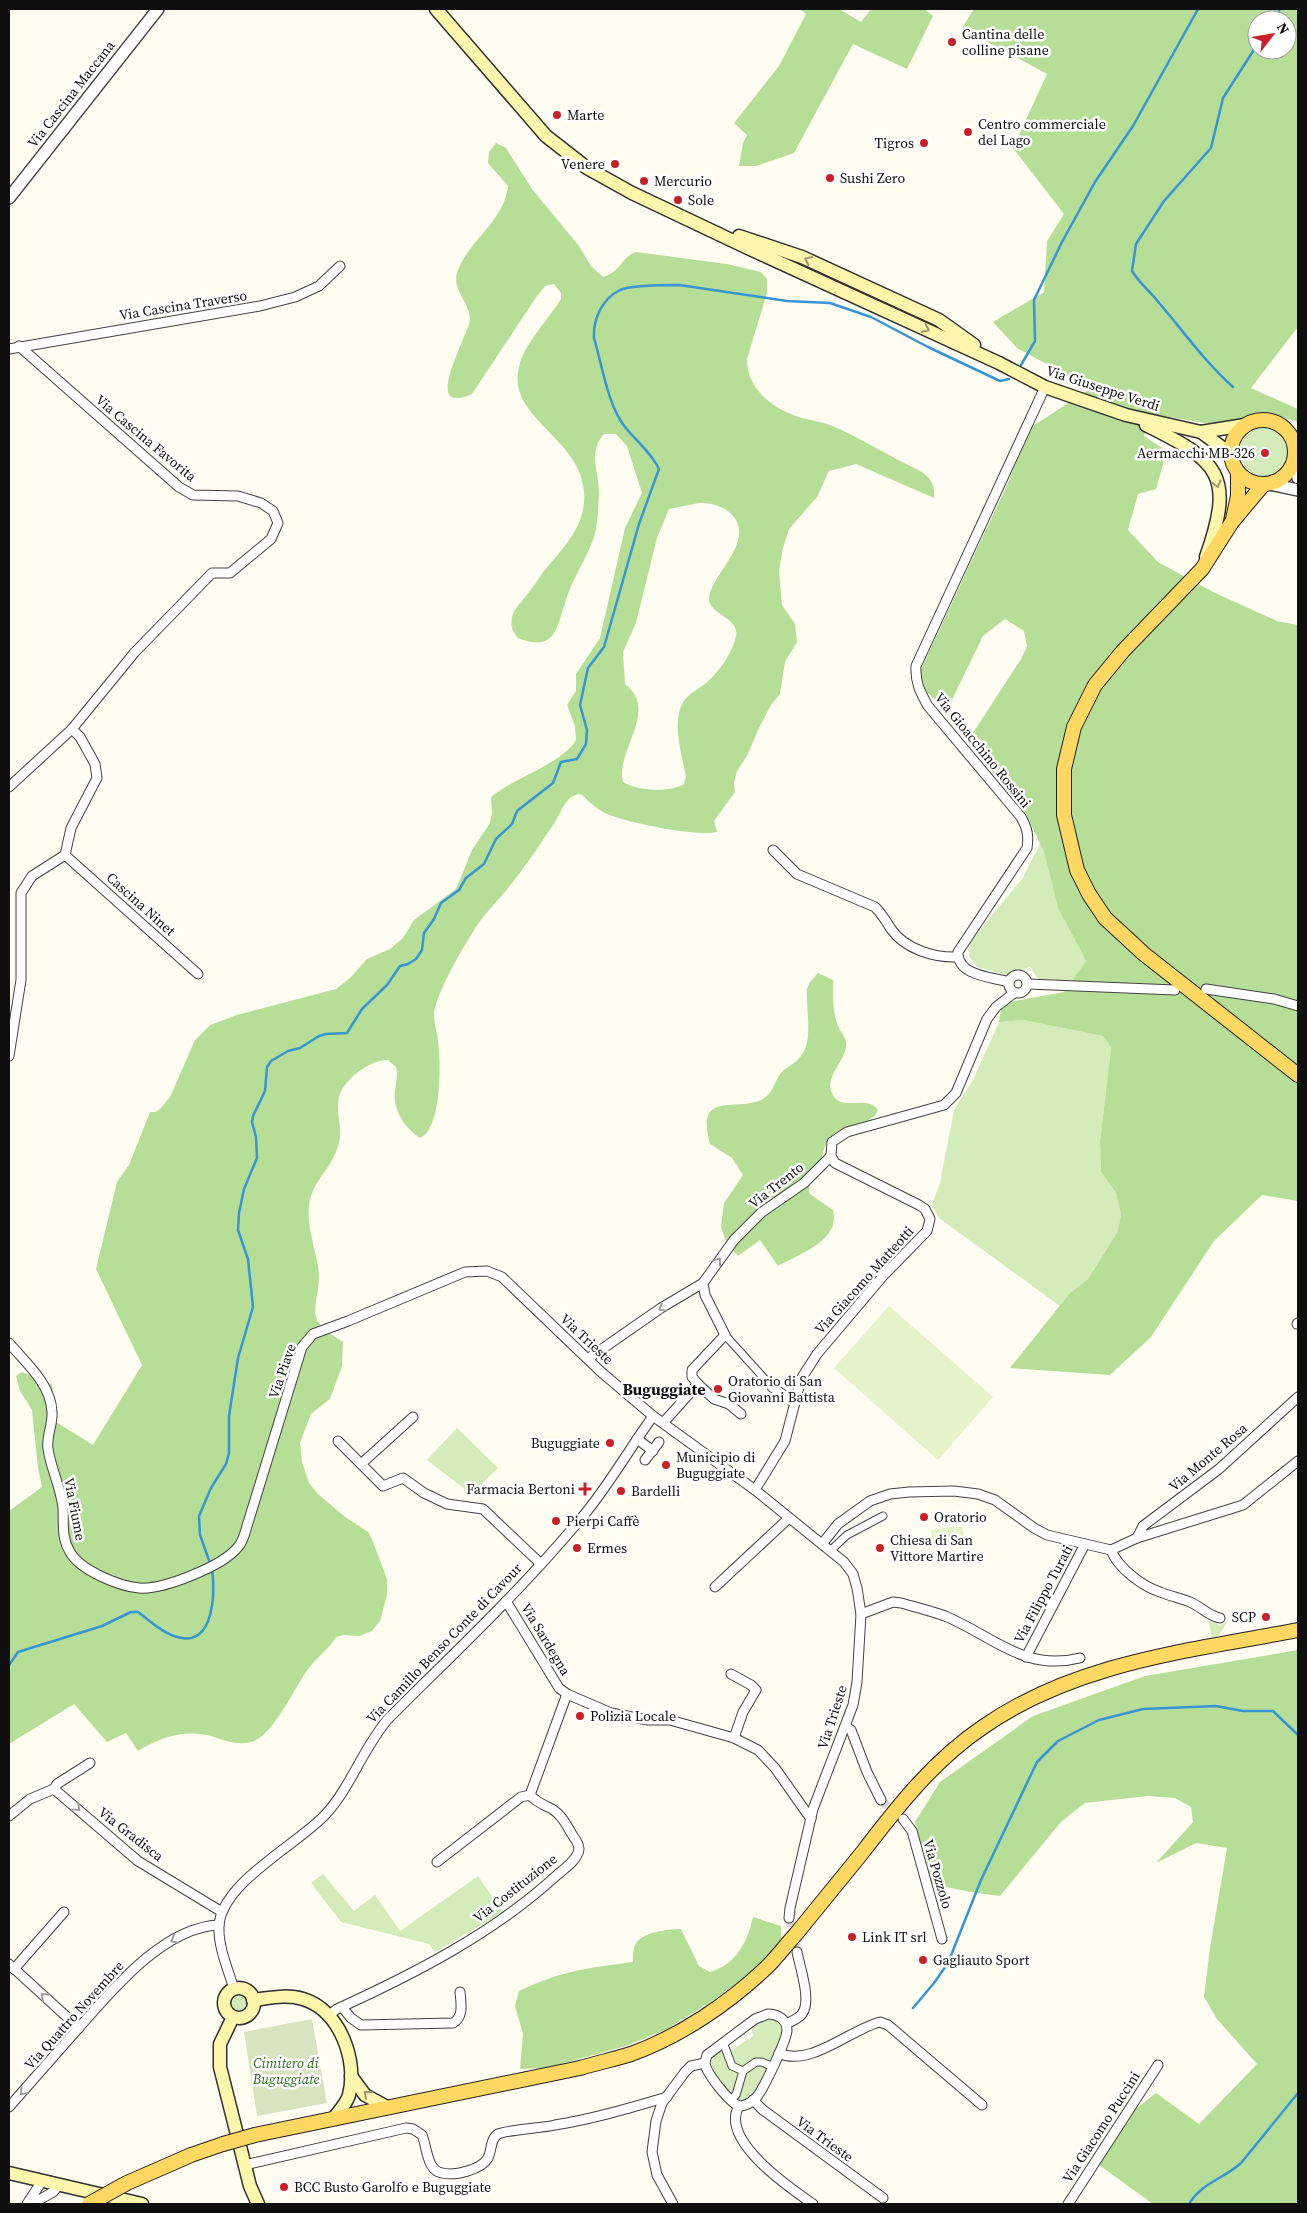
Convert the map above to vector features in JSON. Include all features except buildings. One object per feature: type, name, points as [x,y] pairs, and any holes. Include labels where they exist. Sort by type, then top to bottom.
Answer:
[{"type":"main road","points":[[436,9],[546,136],[587,168],[675,214]]},
{"type":"main road","name":"Via Giuseppe Verdi","points":[[675,214],[999,363],[1045,387],[1126,414],[1201,432],[1245,425]]},
{"type":"main road","name":"Via Giuseppe Verdi","points":[[675,214],[802,257],[939,320],[999,363]]},
{"type":"main road","name":"Via Giuseppe Verdi","points":[[794,269],[844,285],[852,281]]},
{"type":"main road","name":"Via Giuseppe Verdi","points":[[852,281],[858,292],[896,310],[908,321]]},
{"type":"main road","points":[[1126,414],[1186,445],[1205,460],[1218,482],[1221,504],[1216,527],[1202,569]]},
{"type":"main road","points":[[1266,485],[1253,483],[1238,473],[1233,464],[1231,454],[1232,443],[1237,433],[1245,425],[1253,421],[1272,421],[1293,430],[1292,438],[1296,457],[1285,477],[1266,485],[1232,522],[1202,569],[1122,651],[1095,685],[1074,727],[1064,769],[1064,815],[1077,870],[1089,894],[1105,918],[1144,954],[1298,1076]]},
{"type":"main road","name":"Via Giuseppe Verdi","points":[[1201,432],[1231,454]]},
{"type":"main road","points":[[1232,522],[1238,496],[1238,473]]},
{"type":"main road","points":[[89,2204],[127,2183],[191,2155],[256,2134],[589,2065],[632,2054],[684,2028],[728,2000],[768,1966],[831,1893],[908,1794],[947,1754],[983,1726],[1023,1702],[1066,1682],[1107,1668],[1148,1658],[1298,1630]]},
{"type":"main road","points":[[234,1989],[244,1989],[252,1995],[253,2000],[253,2009],[247,2016],[233,2017],[226,2012],[224,2002],[227,1994],[234,1989]]},
{"type":"main road","points":[[253,2000],[289,1996],[304,1999],[330,2015],[346,2047],[351,2076],[349,2097],[334,2118]]},
{"type":"main road","points":[[233,2017],[220,2044],[220,2067],[250,2186],[258,2204]]},
{"type":"main road","points":[[351,2076],[365,2094],[387,2107]]},
{"type":"main road","points":[[9,2173],[142,2204]]},
{"type":"main road","points":[[249,2204],[250,2186]]},
{"type":"street","name":"Via Cascina Maccana","points":[[9,198],[158,9]]},
{"type":"street","name":"Via Cascina Traverso","points":[[19,346],[260,306],[295,297],[319,286],[340,266]]},
{"type":"street","points":[[9,349],[19,346]]},
{"type":"street","name":"Via Cascina Favorita","points":[[9,787],[72,729],[135,652],[212,573],[230,573],[271,538],[278,523],[273,511],[261,503],[238,496],[193,496],[179,487],[19,346]]},
{"type":"street","name":"Via Gioacchino Rossini","points":[[958,957],[960,947],[1023,854],[1029,837],[1021,817],[928,706],[918,689],[915,676],[916,666],[1045,387]]},
{"type":"street","points":[[1296,457],[1298,478]]},
{"type":"street","points":[[1266,485],[1298,490]]},
{"type":"street","points":[[9,1056],[21,980],[21,893],[32,876],[65,855],[70,828],[97,778],[95,764],[80,737],[72,729]]},
{"type":"street","points":[[774,850],[789,868],[805,878],[875,907],[897,935],[912,946],[941,956],[958,957],[963,967],[975,973],[1009,982]]},
{"type":"street","name":"Cascina Ninet","points":[[65,855],[198,974]]},
{"type":"street","points":[[1014,993],[1010,988],[1009,982],[1013,977],[1019,975],[1025,978],[1028,984]]},
{"type":"street","points":[[1028,984],[1174,990]]},
{"type":"street","points":[[831,1156],[832,1142],[847,1132],[944,1105],[956,1094],[987,1019],[996,1007],[1014,993],[1024,992],[1028,984]]},
{"type":"street","points":[[1206,989],[1274,1000],[1298,1006]]},
{"type":"street","name":"Via Trento","points":[[589,1358],[661,1308],[703,1283],[734,1240],[762,1212],[804,1183],[831,1156]]},
{"type":"street","name":"Via Giacomo Matteotti","points":[[755,1490],[786,1440],[801,1379],[817,1354],[883,1276],[927,1231],[930,1219],[925,1209],[919,1204],[835,1163],[831,1156]]},
{"type":"street","name":"Via Trieste","points":[[487,1271],[502,1277],[589,1358],[600,1371],[653,1416],[755,1490],[844,1562],[853,1574],[861,1614],[857,1682],[853,1705],[811,1819],[789,1918]]},
{"type":"street","name":"Via Piave","points":[[224,1561],[240,1546],[248,1526],[302,1347],[313,1334],[465,1272],[487,1271]]},
{"type":"street","points":[[703,1283],[705,1295],[725,1336],[772,1387],[795,1403]]},
{"type":"street","points":[[725,1336],[692,1370],[692,1378],[714,1399],[729,1404],[742,1414]]},
{"type":"street","name":"Via Fiume","points":[[9,1343],[48,1392],[52,1413],[47,1434],[47,1446],[63,1509],[64,1539],[70,1553],[80,1565],[108,1579],[138,1588],[156,1586],[201,1572],[224,1561]]},
{"type":"street","points":[[663,1423],[698,1384]]},
{"type":"street","name":"Via Monte Rosa","points":[[1137,1538],[1143,1526],[1218,1469],[1298,1397]]},
{"type":"street","name":"Via Camillo Benso Conte di Cavour","points":[[234,1989],[220,1939],[219,1925],[222,1912],[239,1887],[325,1815],[338,1799],[373,1736],[506,1602],[541,1564],[589,1508],[653,1416]]},
{"type":"street","points":[[361,1464],[413,1417]]},
{"type":"street","points":[[637,1439],[653,1451]]},
{"type":"street","points":[[338,1440],[383,1486],[403,1478],[424,1493],[447,1504],[483,1509],[541,1564]]},
{"type":"street","points":[[646,1460],[659,1442]]},
{"type":"street","name":"Via Monte Rosa","points":[[1111,1550],[1137,1538],[1243,1504],[1298,1460]]},
{"type":"street","points":[[822,1544],[838,1524],[870,1501],[890,1494],[954,1491],[978,1494],[995,1500],[1034,1528],[1048,1535],[1111,1550],[1115,1560],[1143,1584],[1159,1592],[1190,1602],[1215,1618],[1220,1618]]},
{"type":"street","points":[[830,1551],[847,1535],[882,1516]]},
{"type":"street","points":[[715,1587],[789,1518]]},
{"type":"street","name":"Via Filippo Turati","points":[[1026,1657],[1085,1544]]},
{"type":"street","name":"Via Sardegna","points":[[506,1602],[559,1688],[567,1694],[611,1713],[648,1720],[670,1720],[734,1738],[758,1750],[776,1768],[811,1819]]},
{"type":"street","points":[[861,1614],[893,1602],[901,1602],[946,1617],[1009,1651],[1026,1657],[1047,1661],[1067,1661],[1080,1658]]},
{"type":"street","points":[[731,1674],[752,1685],[756,1690],[743,1712],[734,1738]]},
{"type":"street","points":[[436,1862],[521,1797],[530,1795],[567,1694]]},
{"type":"street","points":[[845,1726],[851,1730],[867,1772],[881,1800]]},
{"type":"street","points":[[9,1816],[25,1802],[54,1788],[57,1784],[90,1763]]},
{"type":"street","name":"Via Gradisca","points":[[54,1788],[138,1861],[222,1912]]},
{"type":"street","name":"Via Costituzione","points":[[330,2015],[496,1924],[551,1880],[576,1857],[579,1850],[578,1843],[562,1817],[535,1801],[530,1795]]},
{"type":"street","name":"Via Pozzolo","points":[[903,1819],[912,1831],[942,1939]]},
{"type":"street","points":[[64,1912],[11,1967],[79,2028]]},
{"type":"street","name":"Via Quattro Novembre","points":[[9,2107],[116,1986],[137,1966],[162,1947],[190,1932],[210,1925],[219,1925]]},
{"type":"street","points":[[786,2024],[797,2019],[803,2013],[806,2006],[806,1996],[797,1952]]},
{"type":"street","points":[[342,2007],[351,2018],[361,2025],[453,2023],[461,2015],[460,1992]]},
{"type":"street","points":[[768,2014],[774,2014],[782,2018],[786,2024],[786,2037],[762,2090],[753,2100],[744,2106],[739,2106],[730,2100],[708,2071],[705,2063],[707,2055],[755,2019],[768,2014]]},
{"type":"street","points":[[779,2053],[803,2056],[826,2048],[880,2022],[888,2025],[982,2105]]},
{"type":"street","points":[[723,2042],[732,2066],[743,2071]]},
{"type":"street","points":[[730,2100],[736,2095],[743,2071],[756,2062],[762,2062],[772,2067]]},
{"type":"street","points":[[673,2204],[657,2175],[652,2152],[656,2121],[667,2097],[685,2072],[691,2066],[705,2063]]},
{"type":"street","name":"Via Giacomo Puccini","points":[[1068,2204],[1158,2065]]},
{"type":"street","points":[[245,2165],[406,2128],[419,2132],[426,2144],[431,2167],[442,2173],[453,2174],[482,2164],[490,2153],[493,2140],[500,2133],[554,2126],[609,2114],[667,2097]]},
{"type":"street","name":"Via Trieste","points":[[753,2100],[763,2110],[882,2198]]},
{"type":"street","points":[[739,2106],[734,2117],[746,2145],[774,2176],[812,2204]]},
{"type":"street","points":[[27,2204],[42,2181]]},
{"type":"street","points":[[32,2204],[53,2192],[59,2185]]},
{"type":"green space","points":[[799,9],[839,9],[861,22],[871,9],[924,9],[933,16],[907,69],[853,44],[794,153],[756,166],[739,166],[743,143],[747,135],[734,123],[779,66],[806,14]]},
{"type":"green space","points":[[974,9],[1298,9],[1298,327],[1251,388],[1298,409],[1298,422],[1269,414],[1255,416],[1238,423],[1204,423],[1152,414],[1144,436],[1167,451],[1156,489],[1138,494],[1128,530],[1158,562],[1215,593],[1277,621],[1298,625],[1298,1201],[1262,1195],[1214,1241],[1151,1337],[1110,1375],[1010,1368],[1070,1293],[1088,1279],[1118,1231],[1121,1214],[1116,1193],[1101,1172],[1100,1141],[1111,1048],[1103,1036],[1023,1020],[999,1022],[1001,1009],[1014,1001],[1064,992],[1086,961],[1058,908],[1044,852],[1023,808],[978,754],[971,736],[1021,659],[1027,646],[1024,631],[1005,619],[983,636],[947,710],[926,692],[920,671],[1008,483],[1030,428],[1091,388],[1017,348],[993,322],[1044,292],[1047,241],[1064,214],[1013,148],[1047,74],[962,28]]},
{"type":"green space","points":[[496,143],[506,148],[532,189],[579,246],[591,266],[603,277],[614,272],[627,257],[636,252],[727,264],[761,272],[767,279],[767,293],[747,359],[748,370],[757,389],[772,404],[782,410],[802,418],[835,427],[920,471],[931,482],[934,489],[934,498],[856,464],[829,471],[817,497],[789,529],[783,548],[779,571],[782,605],[795,624],[797,642],[785,662],[780,694],[771,705],[748,754],[737,771],[734,783],[735,792],[714,821],[717,832],[677,831],[626,820],[603,812],[582,795],[574,796],[563,806],[553,825],[521,872],[475,928],[439,996],[434,1014],[439,1051],[438,1094],[433,1122],[427,1132],[420,1138],[409,1129],[401,1118],[395,1098],[396,1067],[388,1060],[366,1067],[352,1078],[342,1090],[338,1103],[340,1140],[333,1159],[311,1196],[309,1226],[319,1275],[316,1304],[317,1320],[328,1332],[343,1342],[342,1366],[330,1399],[311,1414],[300,1443],[302,1462],[309,1483],[318,1494],[344,1516],[368,1532],[372,1539],[387,1579],[387,1595],[380,1621],[372,1631],[359,1636],[343,1635],[336,1637],[303,1676],[283,1710],[267,1731],[251,1742],[236,1743],[192,1733],[164,1738],[138,1751],[126,1733],[107,1742],[74,1704],[9,1744],[9,1511],[42,1487],[38,1468],[32,1410],[20,1391],[16,1376],[22,1372],[52,1384],[56,1422],[93,1445],[142,1365],[96,1269],[117,1182],[129,1165],[150,1112],[156,1112],[170,1097],[195,1040],[210,1025],[237,1015],[336,989],[350,978],[367,959],[390,949],[403,938],[414,920],[456,889],[472,850],[490,823],[492,813],[491,797],[560,756],[576,740],[575,726],[567,705],[576,691],[576,674],[600,638],[625,528],[642,493],[627,446],[616,434],[604,434],[599,441],[595,456],[599,496],[594,537],[570,589],[557,626],[548,639],[541,642],[531,642],[518,638],[513,632],[512,619],[514,611],[576,530],[582,514],[584,489],[578,468],[566,451],[525,404],[518,387],[519,367],[522,358],[537,332],[561,299],[561,293],[554,284],[545,286],[535,299],[472,394],[457,398],[449,395],[448,385],[451,371],[470,320],[467,307],[456,283],[456,277],[471,248],[494,220],[505,198],[508,186],[488,163],[489,152]],"holes":[[[699,503],[713,504],[726,510],[733,516],[738,526],[739,536],[736,547],[717,578],[709,598],[713,608],[733,624],[736,636],[732,649],[721,667],[706,683],[685,699],[681,706],[678,732],[686,777],[684,784],[670,789],[645,789],[623,782],[622,770],[625,757],[638,718],[638,706],[635,695],[625,684],[623,652],[636,623],[657,538],[669,509]]]},
{"type":"green space","points":[[1259,428],[1269,428],[1281,435],[1288,447],[1288,457],[1281,469],[1269,476],[1259,476],[1251,472],[1244,465],[1240,457],[1240,447],[1244,439],[1251,432]]},
{"type":"green space","points":[[1040,844],[1044,852],[1058,908],[1086,961],[1073,980],[1039,980],[1030,967],[1006,975],[977,967],[969,956],[970,942],[1022,879]]},
{"type":"green space","points":[[818,973],[833,980],[835,1015],[846,1044],[844,1053],[831,1078],[831,1091],[835,1098],[840,1101],[845,1103],[869,1103],[878,1110],[872,1118],[837,1132],[829,1139],[811,1181],[809,1191],[810,1194],[833,1210],[834,1221],[831,1230],[817,1245],[778,1266],[760,1240],[738,1256],[726,1242],[721,1227],[724,1203],[743,1175],[732,1158],[710,1144],[707,1127],[708,1116],[713,1109],[721,1106],[752,1103],[763,1099],[771,1091],[780,1074],[801,1057],[806,1046],[808,1033],[807,989]]},
{"type":"green space","points":[[1023,1020],[1103,1036],[1111,1048],[1100,1141],[1101,1172],[1116,1193],[1121,1214],[1118,1231],[1088,1279],[1070,1293],[1060,1306],[939,1218],[932,1204],[940,1183],[954,1110],[973,1080],[999,1022]]},
{"type":"green space","points":[[889,1306],[993,1397],[938,1460],[834,1368]]},
{"type":"green space","points":[[457,1428],[498,1468],[471,1494],[427,1460]]},
{"type":"green space","points":[[962,1526],[964,1539],[932,1543],[931,1530]]},
{"type":"green space","points":[[1208,1620],[1216,1621],[1219,1626],[1228,1621],[1219,1635],[1212,1637]]},
{"type":"green space","points":[[1298,1650],[1298,2204],[1153,2204],[1099,2165],[1133,2111],[1156,2093],[1199,2124],[1257,2064],[1217,2019],[1204,1997],[1210,1948],[1227,1848],[1196,1843],[1156,1863],[1193,1822],[1191,1807],[1175,1798],[1148,1796],[1085,1803],[1061,1822],[1000,1896],[932,1884],[915,1822],[940,1782],[1033,1716],[1145,1676]]},
{"type":"green space","points":[[323,1874],[354,1911],[375,1895],[400,1931],[478,1876],[503,1912],[435,1952],[429,1944],[341,1922],[311,1883]]},
{"type":"green space","points":[[753,1917],[781,1926],[781,1940],[759,1966],[714,2000],[665,2030],[626,2046],[546,2068],[520,2069],[523,2034],[515,2006],[519,1991],[548,1979],[575,1971],[633,1962],[634,1949],[638,1941],[649,1934],[669,1930],[681,1929],[699,1966],[710,1972],[727,1964],[739,1951],[744,1944]]},
{"type":"green space","points":[[239,1995],[247,2003],[239,2011],[231,2003]]},
{"type":"green space","name":"Cimitero di Buguggiate","points":[[312,2019],[327,2103],[257,2116],[244,2032]]},
{"type":"green space","points":[[767,2019],[777,2021],[783,2031],[783,2036],[752,2097],[744,2100],[735,2100],[712,2069],[711,2057],[725,2044],[729,2052],[753,2036],[751,2026]]},
{"type":"waterway","points":[[1021,365],[1035,341],[1034,300],[1062,242],[1095,182],[1133,126],[1198,9]]},
{"type":"waterway","points":[[1233,387],[1204,357],[1132,271],[1136,244],[1164,201],[1211,148],[1223,98],[1247,60]]},
{"type":"waterway","points":[[210,1563],[200,1535],[199,1516],[211,1488],[226,1464],[229,1453],[229,1416],[238,1358],[253,1307],[248,1259],[238,1230],[244,1189],[257,1158],[256,1137],[252,1122],[265,1091],[267,1067],[271,1061],[288,1051],[300,1048],[319,1036],[347,1033],[362,1009],[387,985],[400,966],[416,959],[422,950],[424,933],[434,919],[441,903],[459,890],[466,878],[484,864],[496,839],[512,824],[517,811],[553,783],[561,762],[577,759],[586,744],[587,730],[580,705],[588,668],[604,647],[639,524],[659,469],[648,452],[625,427],[610,397],[594,338],[597,317],[604,304],[614,294],[625,288],[673,285],[787,301],[830,303],[871,317],[928,347],[1000,381],[1009,379]]},
{"type":"waterway","points":[[9,1665],[18,1652],[102,1626],[131,1612],[138,1612],[162,1630],[177,1637],[190,1638],[199,1634],[206,1626],[210,1616],[213,1591],[212,1569]]},
{"type":"waterway","points":[[913,2008],[948,1963],[981,1880],[1037,1762],[1058,1741],[1099,1720],[1143,1709],[1216,1706],[1243,1711],[1273,1711],[1298,1735]]},
{"type":"waterway","points":[[1189,2204],[1207,2185],[1241,2163],[1298,2093]]},
{"type":"tunnel","points":[[881,1800],[898,1815]]},
{"type":"tunnel","points":[[789,1918],[797,1952]]},
{"type":"place","name":"Cantina delle colline pisane","points":[[952,42]]},
{"type":"place","name":"Marte","points":[[557,115]]},
{"type":"place","name":"Centro commerciale del Lago","points":[[968,132]]},
{"type":"place","name":"Tigros","points":[[924,143]]},
{"type":"place","name":"Venere","points":[[615,164]]},
{"type":"place","name":"Sushi Zero","points":[[830,178]]},
{"type":"place","name":"Mercurio","points":[[644,181]]},
{"type":"place","name":"Sole","points":[[678,200]]},
{"type":"place","name":"Aermacchi MB-326","points":[[1265,453]]},
{"type":"place","name":"Oratorio di San Giovanni Battista","points":[[718,1389]]},
{"type":"place","name":"Buguggiate","points":[[610,1443]]},
{"type":"place","name":"Municipio di Buguggiate","points":[[666,1465]]},
{"type":"place","name":"Farmacia Bertoni","points":[[585,1489]]},
{"type":"place","name":"Bardelli","points":[[621,1491]]},
{"type":"place","name":"Oratorio","points":[[924,1517]]},
{"type":"place","name":"Pierpi Caffè","points":[[556,1521]]},
{"type":"place","name":"Ermes","points":[[577,1548]]},
{"type":"place","name":"Chiesa di San Vittore Martire","points":[[880,1548]]},
{"type":"place","name":"SCP","points":[[1266,1617]]},
{"type":"place","name":"Polizia Locale","points":[[580,1716]]},
{"type":"place","name":"Link IT srl","points":[[852,1937]]},
{"type":"place","name":"Gagliauto Sport","points":[[923,1960]]},
{"type":"place","name":"BCC Busto Garolfo e Buguggiate","points":[[284,2187]]},
{"type":"district","name":"Buguggiate","points":[[664,1389]]}]
